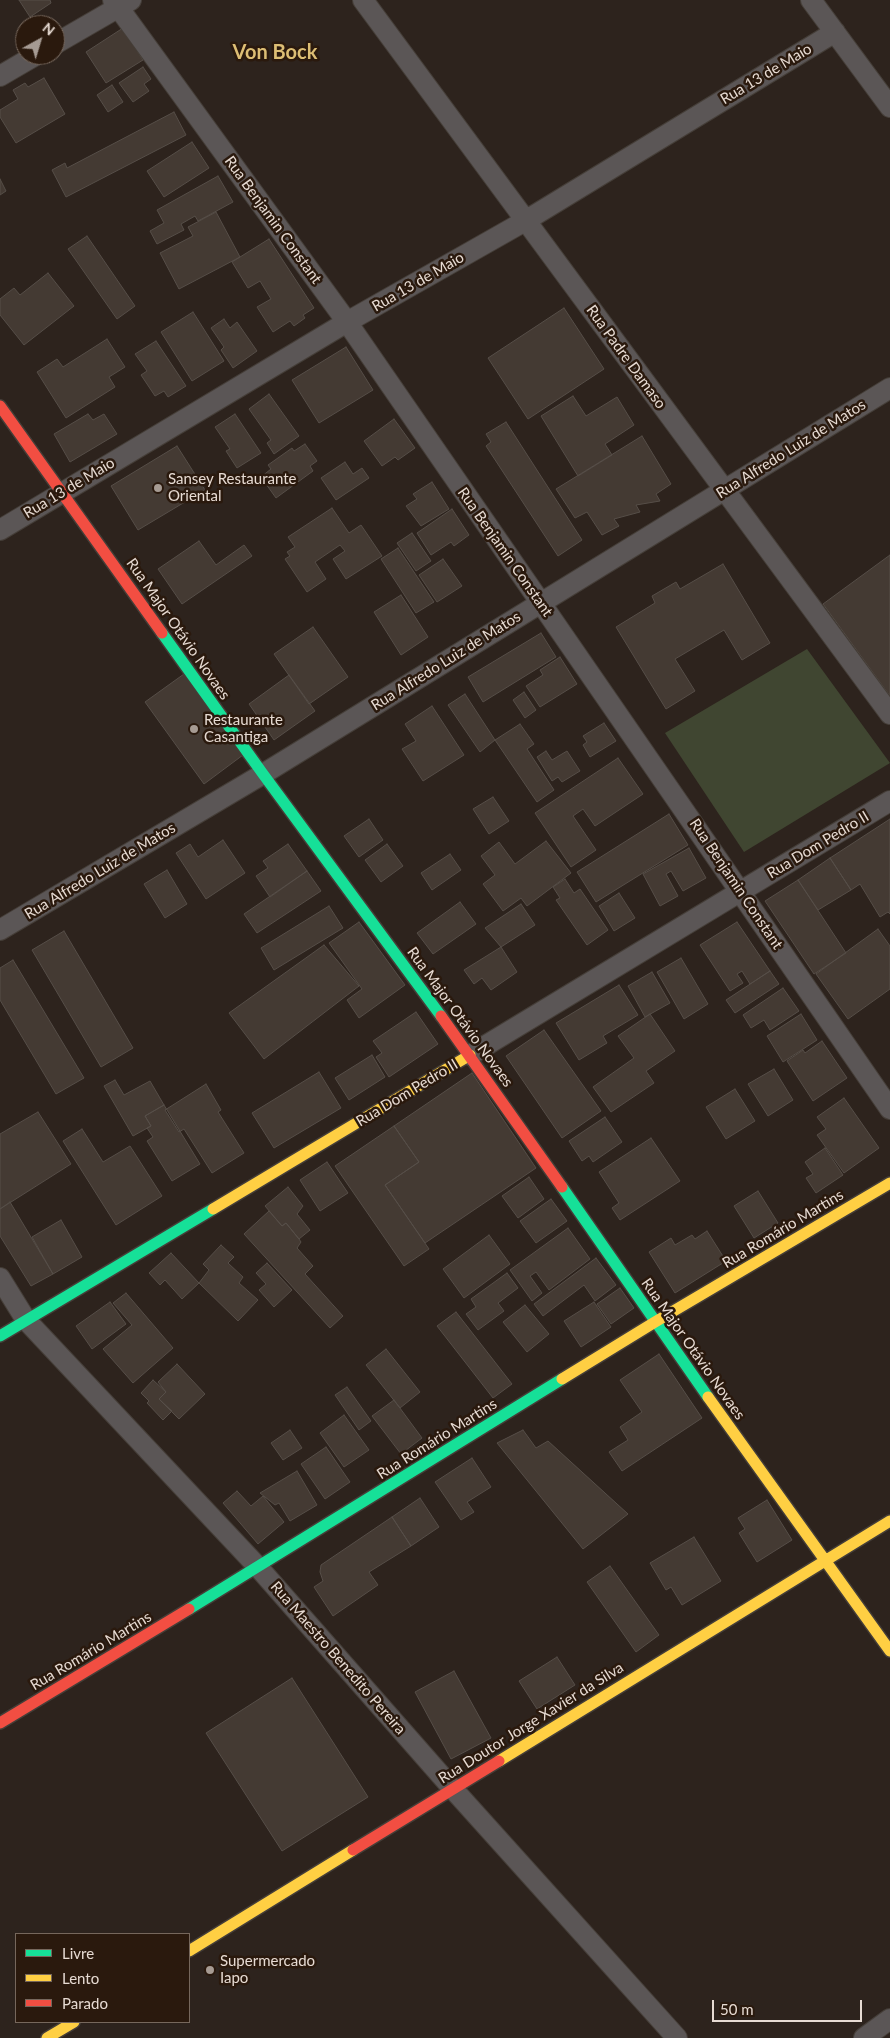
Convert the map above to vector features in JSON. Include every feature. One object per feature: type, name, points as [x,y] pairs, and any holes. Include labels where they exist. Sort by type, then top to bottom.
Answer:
[{"type":"street","name":"Rua Padre Damaso","points":[[363,0],[890,714]]},
{"type":"street","points":[[811,0],[890,107]]},
{"type":"street","points":[[65,38],[121,2]]},
{"type":"street","name":"Rua Benjamin Constant","points":[[121,2],[347,322],[890,1109]]},
{"type":"street","name":"Rua 13 de Maio","points":[[0,530],[347,322],[525,221],[835,32]]},
{"type":"street","points":[[0,76],[19,65]]},
{"type":"street","name":"Rua Alfredo Luiz de Matos","points":[[0,930],[263,774],[890,388]]},
{"type":"street","name":"Rua Major Otávio Novaes","points":[[0,406],[263,774],[470,1055],[655,1322],[890,1651]]},
{"type":"street","name":"Rua Dom Pedro II","points":[[0,1336],[742,892],[890,801]]},
{"type":"street","name":"Rua Romário Martins","points":[[0,1723],[258,1567],[655,1322],[890,1183]]},
{"type":"street","name":"Rua Maestro Benedito Pereira","points":[[0,1278],[26,1320],[258,1567],[453,1789],[677,2038]]},
{"type":"street","name":"Rua Doutor Jorge Xavier da Silva","points":[[190,1950],[890,1521]]},
{"type":"street","points":[[864,2038],[890,2019]]},
{"type":"street","points":[[47,2038],[72,2023]]},
{"type":"green space","points":[[807,649],[890,763],[744,852],[665,733]]},
{"type":"building","points":[[19,0],[50,0],[51,3],[33,15],[29,15]]},
{"type":"building","points":[[123,28],[143,60],[106,83],[86,52]]},
{"type":"building","points":[[143,67],[151,79],[144,84],[149,91],[133,102],[119,83]]},
{"type":"building","points":[[44,78],[65,114],[16,143],[0,117],[0,110],[18,99],[13,90],[25,83],[28,87]]},
{"type":"building","points":[[112,85],[123,102],[108,112],[97,95]]},
{"type":"building","points":[[174,112],[186,135],[66,197],[52,170],[65,163],[67,168]]},
{"type":"building","points":[[192,142],[209,168],[164,197],[147,171]]},
{"type":"building","points":[[218,176],[233,202],[198,221],[195,216],[181,224],[184,230],[157,244],[150,231],[164,223],[157,210]]},
{"type":"building","points":[[0,179],[6,191],[0,195]]},
{"type":"building","points":[[216,212],[240,257],[179,289],[160,253],[193,236],[188,227]]},
{"type":"building","points":[[87,236],[135,306],[117,319],[68,249]]},
{"type":"building","points":[[269,239],[314,308],[303,315],[305,318],[294,326],[290,321],[273,332],[257,307],[271,299],[260,281],[248,288],[232,262]]},
{"type":"building","points":[[48,273],[74,306],[24,345],[0,315],[0,299],[14,288],[20,295]]},
{"type":"building","points":[[564,308],[604,369],[528,419],[488,358]]},
{"type":"building","points":[[193,312],[224,361],[192,381],[161,332]]},
{"type":"building","points":[[224,319],[230,328],[237,322],[257,351],[233,368],[221,350],[224,347],[211,328]]},
{"type":"building","points":[[107,339],[125,367],[109,377],[115,387],[66,418],[37,372],[57,359],[63,367]]},
{"type":"building","points":[[156,341],[186,386],[168,397],[164,391],[155,396],[141,375],[147,371],[135,354]]},
{"type":"building","points":[[346,347],[373,390],[319,423],[292,380]]},
{"type":"building","points":[[269,394],[299,436],[274,454],[267,443],[271,440],[249,409]]},
{"type":"building","points":[[573,396],[586,416],[617,397],[634,425],[605,444],[612,455],[578,476],[541,416]]},
{"type":"building","points":[[88,414],[93,420],[104,414],[117,434],[70,462],[54,434]]},
{"type":"building","points":[[235,414],[261,453],[237,468],[226,451],[230,449],[215,427]]},
{"type":"building","points":[[394,419],[415,448],[398,460],[395,457],[382,466],[364,441]]},
{"type":"building","points":[[506,422],[582,540],[558,556],[486,446],[491,442],[486,434]]},
{"type":"building","points":[[642,436],[671,484],[656,494],[660,501],[636,505],[640,512],[614,519],[619,526],[602,535],[587,512],[575,518],[556,489]]},
{"type":"building","points":[[305,444],[317,461],[310,466],[313,471],[276,498],[261,477],[271,469],[268,465],[292,448],[294,451]]},
{"type":"building","name":"Sansey Restaurante Oriental","points":[[177,446],[205,490],[138,530],[111,486]]},
{"type":"building","points":[[345,462],[353,474],[362,468],[369,478],[336,500],[321,478]]},
{"type":"building","points":[[432,482],[449,509],[421,526],[406,506],[417,499],[413,494]]},
{"type":"building","points":[[332,508],[349,533],[361,525],[382,556],[346,579],[333,559],[345,551],[340,545],[315,562],[326,579],[307,592],[285,559],[290,556],[287,552],[295,547],[288,537]]},
{"type":"building","points":[[452,509],[469,535],[454,546],[451,542],[431,555],[417,533]]},
{"type":"building","points":[[412,533],[431,561],[416,571],[397,543]]},
{"type":"building","points":[[199,541],[216,565],[244,545],[252,556],[182,604],[158,569]]},
{"type":"building","points":[[398,548],[434,602],[416,613],[381,559]]},
{"type":"building","points":[[890,555],[890,696],[823,604]]},
{"type":"building","points":[[443,559],[462,586],[437,602],[419,575]]},
{"type":"building","points":[[723,564],[770,643],[742,660],[724,630],[675,659],[695,691],[666,709],[616,627],[655,603],[652,596],[676,582],[680,589]]},
{"type":"building","points":[[401,595],[428,637],[401,655],[374,612]]},
{"type":"building","points":[[313,627],[348,677],[309,704],[274,654]]},
{"type":"building","points":[[541,633],[556,657],[483,702],[468,677]]},
{"type":"building","points":[[560,657],[577,684],[540,707],[526,686],[543,675],[540,670]]},
{"type":"building","name":"Restaurante Casantiga","points":[[184,674],[243,755],[204,784],[145,702]]},
{"type":"building","points":[[289,675],[315,711],[274,740],[249,704]]},
{"type":"building","points":[[524,692],[536,710],[525,718],[513,700]]},
{"type":"building","points":[[465,694],[495,740],[480,752],[448,705]]},
{"type":"building","points":[[432,706],[464,755],[423,781],[402,749],[416,741],[405,724]]},
{"type":"building","points":[[604,723],[616,741],[590,757],[583,745],[587,742],[583,736]]},
{"type":"building","points":[[520,724],[534,744],[527,749],[554,790],[537,802],[495,740]]},
{"type":"building","points":[[546,751],[552,760],[567,751],[580,771],[562,782],[558,777],[552,781],[537,757]]},
{"type":"building","points":[[618,758],[643,794],[595,826],[583,809],[573,816],[596,850],[571,867],[535,813]]},
{"type":"building","points":[[493,797],[509,821],[489,834],[473,809]]},
{"type":"building","points":[[669,814],[688,845],[596,902],[577,872]]},
{"type":"building","points":[[369,819],[383,840],[359,857],[344,836]]},
{"type":"building","points":[[890,819],[890,914],[888,912],[880,917],[860,884],[851,890],[830,858]]},
{"type":"building","points":[[223,840],[245,873],[206,899],[176,853],[190,844],[198,857]]},
{"type":"building","points":[[546,841],[571,873],[527,906],[521,898],[503,911],[483,884],[495,875],[481,856],[499,842],[515,864]]},
{"type":"building","points":[[288,844],[307,871],[270,897],[256,876],[268,868],[263,861]]},
{"type":"building","points":[[387,844],[403,866],[381,882],[365,860]]},
{"type":"building","points":[[689,848],[706,878],[683,891],[671,871],[666,874],[678,896],[660,906],[643,874]]},
{"type":"building","points":[[450,854],[461,870],[432,890],[421,873]]},
{"type":"building","points":[[830,858],[851,890],[818,910],[798,880]]},
{"type":"building","points":[[167,870],[187,904],[165,918],[144,884]]},
{"type":"building","points":[[307,871],[321,891],[257,933],[244,914]]},
{"type":"building","points":[[565,879],[574,893],[580,889],[608,930],[587,945],[556,900],[560,898],[553,887]]},
{"type":"building","points":[[798,880],[846,953],[814,974],[765,901]]},
{"type":"building","points":[[619,893],[635,918],[614,931],[599,906]]},
{"type":"building","points":[[460,902],[476,924],[433,954],[417,933]]},
{"type":"building","points":[[521,904],[535,925],[501,947],[485,928]]},
{"type":"building","points":[[329,906],[343,928],[274,970],[261,948]]},
{"type":"building","points":[[359,922],[405,985],[359,1018],[347,1000],[362,989],[329,943]]},
{"type":"building","points":[[737,922],[770,971],[750,984],[742,971],[737,974],[743,983],[730,991],[700,945]]},
{"type":"building","points":[[878,929],[890,946],[890,989],[848,1019],[816,974]]},
{"type":"building","points":[[64,931],[133,1048],[101,1067],[32,950]]},
{"type":"building","points":[[324,945],[359,986],[264,1059],[229,1013]]},
{"type":"building","points":[[501,947],[517,972],[491,990],[482,978],[474,984],[464,970]]},
{"type":"building","points":[[681,958],[708,1004],[684,1019],[657,972]]},
{"type":"building","points":[[13,960],[84,1078],[56,1094],[0,1000],[0,968]]},
{"type":"building","points":[[770,971],[779,984],[735,1013],[726,1000]]},
{"type":"building","points":[[652,972],[670,1003],[645,1017],[628,986]]},
{"type":"building","points":[[619,985],[638,1015],[603,1036],[607,1043],[579,1060],[556,1023]]},
{"type":"building","points":[[783,988],[799,1011],[770,1030],[764,1020],[751,1028],[743,1015]]},
{"type":"building","points":[[416,1012],[438,1044],[389,1077],[376,1057],[382,1053],[373,1041]]},
{"type":"building","points":[[650,1014],[675,1051],[646,1071],[654,1083],[611,1112],[593,1087],[634,1058],[618,1036]]},
{"type":"building","points":[[801,1014],[817,1040],[783,1062],[767,1036]]},
{"type":"building","points":[[544,1030],[601,1111],[562,1138],[506,1056]]},
{"type":"building","points":[[822,1041],[847,1078],[813,1101],[787,1061],[803,1050],[805,1053]]},
{"type":"building","points":[[372,1055],[385,1077],[349,1100],[335,1078]]},
{"type":"building","points":[[774,1069],[793,1100],[768,1116],[748,1084]]},
{"type":"building","points":[[319,1072],[341,1108],[274,1148],[252,1113]]},
{"type":"building","points":[[472,1073],[536,1168],[425,1243],[385,1185],[419,1162],[394,1126]]},
{"type":"building","points":[[115,1080],[124,1095],[150,1081],[164,1105],[145,1116],[151,1126],[133,1136],[104,1086]]},
{"type":"building","points":[[206,1084],[221,1110],[218,1112],[244,1153],[212,1173],[184,1129],[179,1132],[165,1110]]},
{"type":"building","points":[[735,1089],[755,1121],[726,1139],[706,1107]]},
{"type":"building","points":[[844,1098],[879,1148],[844,1173],[817,1135],[826,1129],[817,1117]]},
{"type":"building","points":[[164,1105],[200,1164],[172,1181],[147,1141],[153,1137],[147,1128],[151,1126],[145,1116]]},
{"type":"building","points":[[38,1112],[71,1164],[0,1209],[0,1134]]},
{"type":"building","points":[[605,1117],[622,1142],[593,1162],[589,1156],[582,1161],[569,1141]]},
{"type":"building","points":[[394,1126],[419,1162],[385,1185],[429,1249],[404,1266],[335,1166]]},
{"type":"building","points":[[82,1129],[103,1162],[130,1146],[162,1196],[116,1225],[63,1141]]},
{"type":"building","points":[[651,1138],[680,1181],[620,1220],[612,1208],[619,1203],[599,1172]]},
{"type":"building","points":[[825,1148],[843,1175],[816,1193],[806,1178],[813,1174],[805,1162]]},
{"type":"building","points":[[327,1162],[348,1193],[320,1211],[300,1180]]},
{"type":"building","points":[[529,1177],[544,1199],[518,1218],[502,1196]]},
{"type":"building","points":[[288,1187],[303,1206],[297,1214],[310,1230],[299,1239],[286,1223],[282,1226],[265,1206]]},
{"type":"building","points":[[758,1191],[778,1223],[754,1238],[734,1206]]},
{"type":"building","points":[[551,1199],[567,1221],[536,1243],[520,1221]]},
{"type":"building","points":[[10,1202],[53,1274],[31,1286],[0,1236],[0,1209]]},
{"type":"building","points":[[269,1211],[282,1226],[286,1223],[299,1239],[301,1242],[297,1248],[313,1266],[305,1274],[343,1316],[330,1328],[244,1234]]},
{"type":"building","points":[[61,1220],[82,1257],[53,1274],[32,1237]]},
{"type":"building","points":[[568,1228],[590,1259],[549,1290],[536,1272],[530,1276],[542,1293],[532,1301],[510,1270]]},
{"type":"building","points":[[707,1231],[726,1261],[675,1293],[649,1252],[671,1238],[675,1245],[692,1235],[695,1239]]},
{"type":"building","points":[[489,1235],[510,1264],[464,1298],[443,1269]]},
{"type":"building","points":[[221,1245],[234,1257],[228,1263],[243,1277],[239,1283],[258,1300],[238,1321],[199,1283],[209,1270],[203,1264]]},
{"type":"building","points":[[171,1253],[199,1283],[182,1299],[165,1280],[160,1285],[149,1273]]},
{"type":"building","points":[[596,1258],[616,1285],[595,1301],[584,1285],[543,1316],[534,1304]]},
{"type":"building","points":[[267,1263],[292,1290],[274,1307],[259,1290],[266,1284],[256,1273]]},
{"type":"building","points":[[507,1273],[518,1288],[498,1303],[504,1311],[478,1330],[466,1314],[476,1307],[471,1299]]},
{"type":"building","points":[[620,1288],[634,1308],[611,1324],[597,1304]]},
{"type":"building","points":[[126,1293],[173,1348],[133,1383],[103,1349],[132,1325],[113,1303]]},
{"type":"building","points":[[110,1302],[126,1324],[92,1349],[76,1326]]},
{"type":"building","points":[[594,1302],[611,1327],[581,1347],[564,1321]]},
{"type":"building","points":[[525,1305],[549,1334],[527,1352],[503,1322]]},
{"type":"building","points":[[456,1312],[512,1384],[493,1398],[437,1326]]},
{"type":"building","points":[[386,1349],[420,1392],[400,1408],[366,1365]]},
{"type":"building","points":[[659,1354],[702,1418],[622,1471],[609,1452],[628,1440],[620,1427],[642,1412],[620,1380]]},
{"type":"building","points":[[177,1364],[205,1394],[179,1419],[159,1399],[166,1392],[158,1382]]},
{"type":"building","points":[[153,1380],[166,1392],[159,1399],[172,1411],[163,1420],[147,1403],[149,1401],[141,1393]]},
{"type":"building","points":[[347,1387],[371,1421],[359,1430],[335,1395]]},
{"type":"building","points":[[394,1400],[422,1438],[401,1454],[372,1416]]},
{"type":"building","points":[[344,1415],[369,1450],[344,1467],[320,1433]]},
{"type":"building","points":[[290,1430],[302,1448],[283,1460],[271,1443]]},
{"type":"building","points":[[523,1430],[536,1448],[548,1441],[628,1514],[583,1549],[497,1443]]},
{"type":"building","points":[[326,1447],[350,1482],[325,1499],[301,1464]]},
{"type":"building","points":[[472,1458],[491,1487],[467,1502],[474,1512],[461,1520],[435,1482]]},
{"type":"building","points":[[297,1471],[317,1505],[290,1521],[279,1503],[275,1505],[260,1493]]},
{"type":"building","points":[[237,1491],[251,1506],[263,1496],[284,1522],[258,1544],[223,1503]]},
{"type":"building","points":[[420,1498],[439,1527],[411,1546],[392,1517]]},
{"type":"building","points":[[767,1500],[792,1540],[757,1562],[739,1533],[745,1529],[738,1518]]},
{"type":"building","points":[[392,1517],[411,1546],[369,1572],[378,1585],[333,1616],[314,1587],[323,1581],[320,1572],[321,1565]]},
{"type":"building","points":[[694,1537],[721,1581],[682,1605],[671,1587],[666,1590],[650,1563]]},
{"type":"building","points":[[610,1566],[659,1635],[636,1652],[587,1582]]},
{"type":"building","points":[[557,1657],[575,1685],[537,1709],[519,1681]]},
{"type":"building","points":[[454,1671],[491,1738],[451,1759],[415,1692]]},
{"type":"building","points":[[292,1678],[368,1797],[282,1851],[206,1733]]},
{"type":"traffic: fast","points":[[162,633],[441,1016]]},
{"type":"traffic: fast","points":[[562,1187],[708,1397]]},
{"type":"traffic: fast","points":[[0,1336],[213,1209]]},
{"type":"traffic: fast","points":[[189,1609],[562,1379]]},
{"type":"traffic: slow","points":[[213,1209],[470,1055]]},
{"type":"traffic: slow","points":[[562,1379],[890,1183]]},
{"type":"traffic: slow","points":[[708,1397],[890,1651]]},
{"type":"traffic: slow","points":[[499,1761],[890,1521]]},
{"type":"traffic: slow","points":[[190,1950],[353,1850]]},
{"type":"traffic: slow","points":[[47,2038],[72,2023]]},
{"type":"traffic: jam","points":[[0,406],[162,633]]},
{"type":"traffic: jam","points":[[441,1016],[562,1187]]},
{"type":"traffic: jam","points":[[0,1723],[189,1609]]},
{"type":"traffic: jam","points":[[353,1850],[499,1761]]},
{"type":"place","name":"Sansey Restaurante Oriental","points":[[158,488]]},
{"type":"place","name":"Restaurante Casantiga","points":[[194,729]]},
{"type":"place","name":"Supermercado Iapo","points":[[210,1970]]},
{"type":"district","name":"Von Bock","points":[[275,53]]}]
